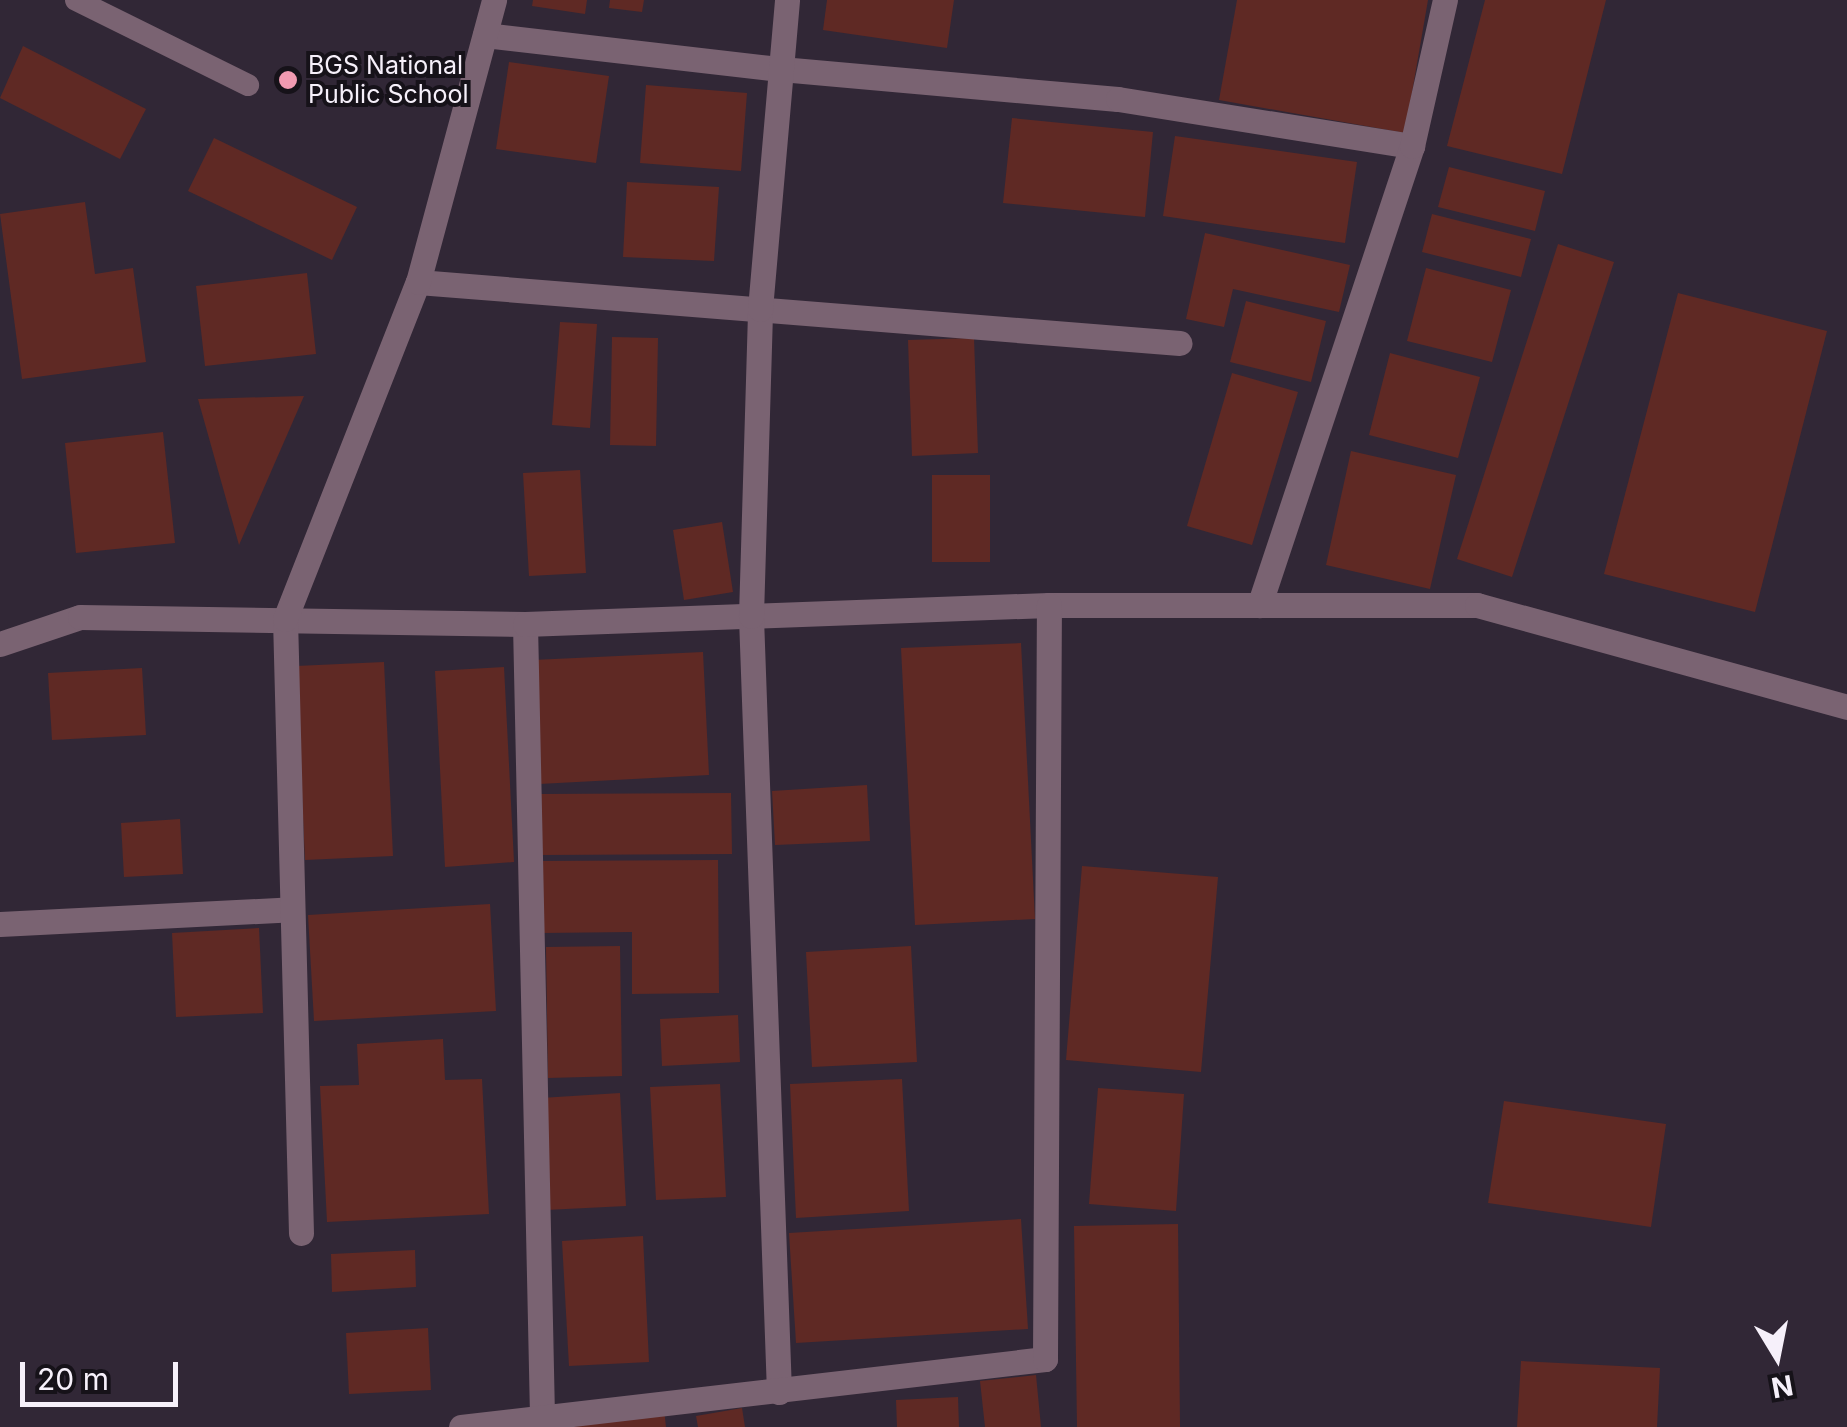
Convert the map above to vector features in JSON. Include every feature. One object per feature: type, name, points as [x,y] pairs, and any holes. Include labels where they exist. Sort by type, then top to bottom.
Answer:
[{"type":"street","points":[[300,1233],[284,619],[418,282],[494,0]]},
{"type":"street","points":[[779,1392],[751,616],[760,309],[788,0]]},
{"type":"street","points":[[1260,604],[1412,146],[1444,0]]},
{"type":"street","points":[[485,35],[781,68],[1118,99],[1412,146]]},
{"type":"street","points":[[418,282],[1180,342]]},
{"type":"street","points":[[462,1427],[1045,1359],[1049,605]]},
{"type":"street","points":[[0,644],[80,616],[525,624],[1049,605],[1477,605],[1847,707]]},
{"type":"street","points":[[525,624],[542,1418]]},
{"type":"street","points":[[0,924],[292,909]]},
{"type":"lane","points":[[76,0],[248,85]]},
{"type":"building","points":[[533,0],[587,0],[585,14],[532,6]]},
{"type":"building","points":[[610,0],[644,0],[642,12],[609,8]]},
{"type":"building","points":[[827,0],[954,0],[947,48],[823,30]]},
{"type":"building","points":[[1237,0],[1428,0],[1405,133],[1219,100]]},
{"type":"building","points":[[1485,0],[1606,0],[1562,174],[1447,146]]},
{"type":"building","points":[[23,46],[146,109],[120,159],[0,98]]},
{"type":"building","points":[[509,62],[609,76],[596,163],[496,149]]},
{"type":"building","points":[[646,85],[747,93],[741,171],[640,163]]},
{"type":"building","points":[[1012,118],[1153,132],[1145,217],[1003,203]]},
{"type":"building","points":[[1175,136],[1357,162],[1345,243],[1163,216]]},
{"type":"building","points":[[214,138],[357,207],[332,260],[188,191]]},
{"type":"building","points":[[1449,167],[1545,191],[1535,231],[1438,207]]},
{"type":"building","points":[[627,182],[719,187],[714,261],[623,257]]},
{"type":"building","points":[[85,202],[95,274],[133,268],[146,362],[22,379],[0,214]]},
{"type":"building","points":[[1432,214],[1531,239],[1521,277],[1422,252]]},
{"type":"building","points":[[1205,233],[1350,265],[1339,312],[1233,289],[1224,327],[1186,319]]},
{"type":"building","points":[[1558,244],[1614,262],[1512,577],[1457,559]]},
{"type":"building","points":[[1426,268],[1511,290],[1492,362],[1407,341]]},
{"type":"building","points":[[307,273],[316,354],[205,366],[196,286]]},
{"type":"building","points":[[1678,293],[1827,331],[1755,612],[1604,574]]},
{"type":"building","points":[[1246,301],[1326,321],[1311,382],[1230,362]]},
{"type":"building","points":[[560,322],[597,324],[590,428],[552,425]]},
{"type":"building","points":[[612,337],[658,338],[656,446],[610,445]]},
{"type":"building","points":[[974,338],[978,453],[912,456],[908,340]]},
{"type":"building","points":[[1390,353],[1480,377],[1458,458],[1369,435]]},
{"type":"building","points":[[1232,373],[1298,392],[1252,545],[1187,526]]},
{"type":"building","points":[[304,396],[239,545],[198,399]]},
{"type":"building","points":[[163,432],[175,543],[76,553],[65,443]]},
{"type":"building","points":[[1351,451],[1456,475],[1430,589],[1326,565]]},
{"type":"building","points":[[580,470],[586,573],[529,576],[523,473]]},
{"type":"building","points":[[932,475],[990,475],[990,562],[932,562]]},
{"type":"building","points":[[722,522],[733,592],[684,600],[673,530]]},
{"type":"building","points":[[1021,643],[1035,919],[915,925],[901,648]]},
{"type":"building","points":[[703,652],[709,775],[539,784],[533,660]]},
{"type":"building","points":[[384,662],[393,856],[305,860],[296,666]]},
{"type":"building","points":[[504,667],[514,862],[445,867],[435,671]]},
{"type":"building","points":[[142,668],[146,735],[52,740],[48,673]]},
{"type":"building","points":[[867,785],[870,841],[775,845],[772,791]]},
{"type":"building","points":[[731,793],[732,854],[542,855],[541,794]]},
{"type":"building","points":[[180,819],[183,874],[124,877],[121,823]]},
{"type":"building","points":[[718,860],[719,993],[632,994],[632,932],[541,933],[541,861]]},
{"type":"building","points":[[1082,866],[1218,877],[1201,1072],[1066,1060]]},
{"type":"building","points":[[490,904],[496,1011],[314,1021],[308,915]]},
{"type":"building","points":[[259,928],[263,1013],[176,1017],[172,933]]},
{"type":"building","points":[[620,946],[622,1076],[548,1078],[546,947]]},
{"type":"building","points":[[911,946],[917,1062],[812,1067],[806,952]]},
{"type":"building","points":[[738,1015],[740,1062],[662,1066],[660,1019]]},
{"type":"building","points":[[443,1039],[445,1080],[482,1079],[489,1214],[327,1222],[320,1086],[359,1085],[357,1044]]},
{"type":"building","points":[[902,1079],[909,1211],[796,1218],[790,1084]]},
{"type":"building","points":[[720,1084],[726,1197],[656,1200],[650,1087]]},
{"type":"building","points":[[1098,1088],[1184,1094],[1176,1211],[1089,1204]]},
{"type":"building","points":[[620,1093],[626,1206],[546,1210],[541,1098]]},
{"type":"building","points":[[1504,1101],[1666,1124],[1651,1227],[1488,1203]]},
{"type":"building","points":[[1021,1219],[1028,1329],[796,1343],[789,1233]]},
{"type":"building","points":[[1178,1224],[1180,1427],[1077,1427],[1074,1226]]},
{"type":"building","points":[[643,1236],[649,1362],[569,1366],[562,1241]]},
{"type":"building","points":[[415,1250],[416,1287],[332,1292],[331,1254]]},
{"type":"building","points":[[428,1328],[431,1390],[349,1394],[346,1333]]},
{"type":"building","points":[[1521,1361],[1660,1368],[1657,1427],[1517,1427]]},
{"type":"building","points":[[1036,1375],[1041,1427],[985,1427],[980,1381]]},
{"type":"building","points":[[958,1397],[959,1427],[897,1427],[896,1400]]},
{"type":"building","points":[[742,1408],[745,1427],[698,1427],[696,1416]]},
{"type":"building","points":[[664,1409],[666,1427],[555,1427]]},
{"type":"place","name":"BGS National Public School","points":[[288,80]]}]
